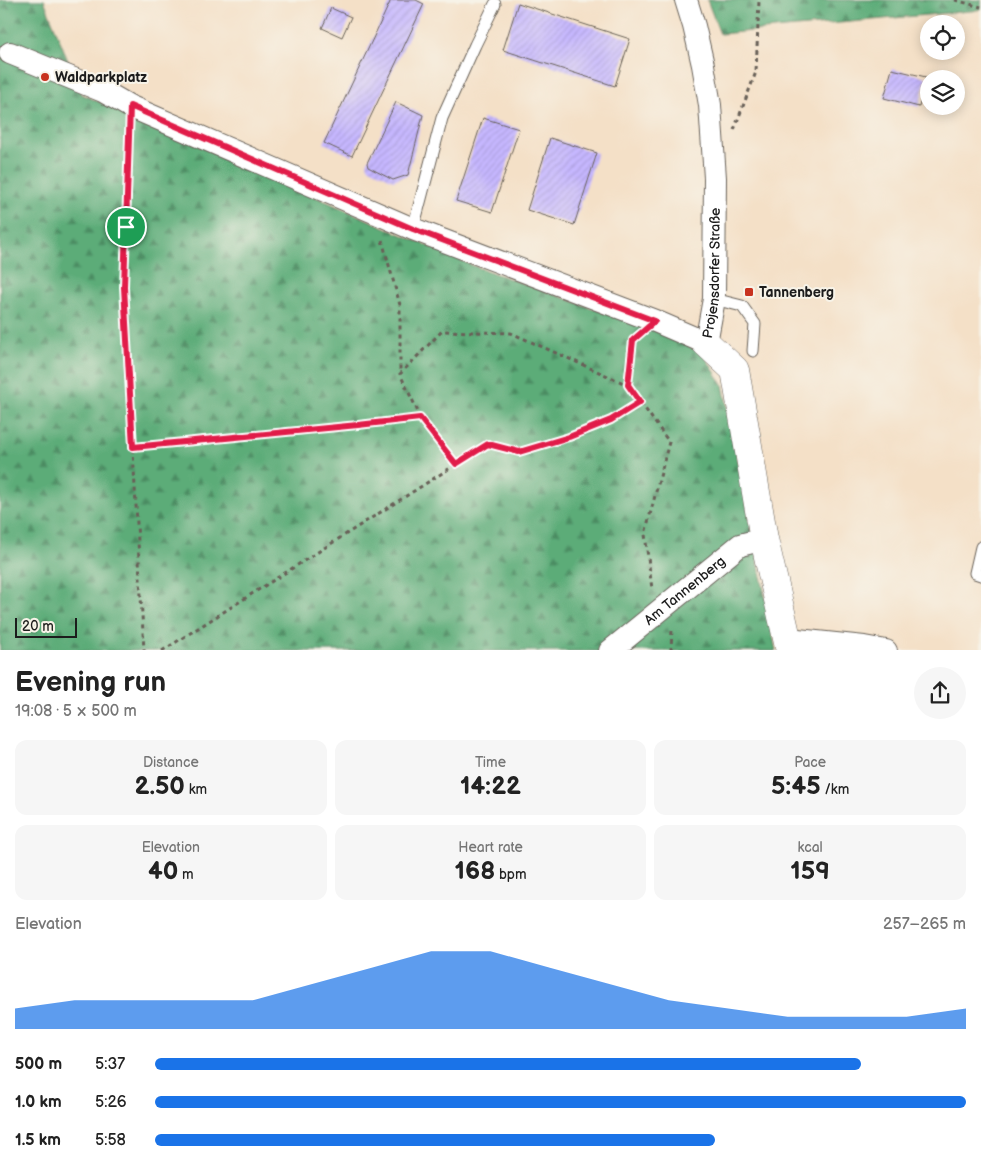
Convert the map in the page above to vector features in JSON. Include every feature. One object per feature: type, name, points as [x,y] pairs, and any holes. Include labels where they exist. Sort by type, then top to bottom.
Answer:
[{"type":"street","name":"Projensdorfer Straße","points":[[686,0],[696,33],[710,105],[716,178],[714,299],[706,343],[735,370],[764,538],[789,645]]},
{"type":"street","points":[[10,53],[103,91],[130,106],[413,229],[655,321],[706,343]]},
{"type":"street","name":"Am Tannenberg","points":[[610,650],[740,545],[764,538]]},
{"type":"street","points":[[789,645],[864,646],[886,650]]},
{"type":"lane","points":[[413,229],[442,118],[495,4]]},
{"type":"lane","points":[[714,299],[742,306],[755,324],[753,351]]},
{"type":"lane","points":[[981,547],[975,573],[981,575]]},
{"type":"path","points":[[732,134],[756,72],[759,0]]},
{"type":"path","points":[[955,0],[981,6]]},
{"type":"path","points":[[130,106],[124,287],[144,650]]},
{"type":"path","points":[[376,213],[400,305],[400,374],[420,418],[456,464]]},
{"type":"path","points":[[628,385],[633,340],[655,321]]},
{"type":"path","points":[[400,374],[442,331],[512,333],[628,385],[669,442],[645,534],[655,615]]},
{"type":"path","points":[[162,650],[488,444],[519,452],[569,437],[611,420],[640,402]]},
{"type":"path","points":[[133,447],[420,418]]},
{"type":"green space","points":[[0,0],[44,0],[81,94],[471,265],[676,338],[704,355],[723,385],[776,650],[0,650]]},
{"type":"green space","points":[[707,0],[981,0],[981,10],[720,34]]},
{"type":"building","points":[[391,0],[416,0],[424,4],[352,156],[324,143]]},
{"type":"building","points":[[518,3],[630,39],[615,86],[503,50]]},
{"type":"building","points":[[331,8],[351,17],[342,37],[322,28]]},
{"type":"building","points":[[892,69],[920,76],[919,107],[884,98]]},
{"type":"building","points":[[396,102],[423,115],[408,175],[393,180],[368,167],[367,163]]},
{"type":"building","points":[[483,118],[519,129],[492,212],[456,201]]},
{"type":"building","points":[[550,138],[597,153],[574,225],[527,210]]},
{"type":"place","name":"Waldparkplatz","points":[[45,77]]},
{"type":"place","name":"Tannenberg","points":[[749,292]]},
{"type":"route","points":[[130,106],[413,229],[655,321],[633,340],[628,385],[640,402],[611,420],[569,437],[519,452],[488,444],[456,464],[420,418],[133,447],[124,287],[126,227],[130,106]]}]
